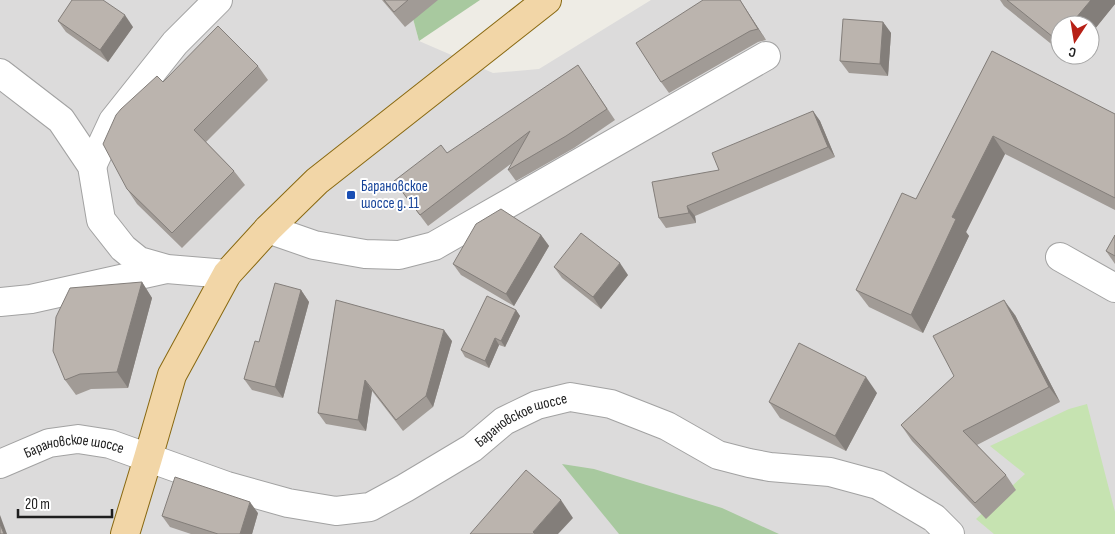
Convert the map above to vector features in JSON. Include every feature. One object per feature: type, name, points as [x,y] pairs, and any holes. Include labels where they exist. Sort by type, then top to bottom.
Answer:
[{"type":"main road","name":"Барановское шоссе","points":[[125,534],[172,375],[227,274],[268,229],[317,181],[547,0]]},
{"type":"street","points":[[92,166],[113,120],[175,43],[218,0]]},
{"type":"street","points":[[268,229],[314,244],[365,254],[399,254],[434,246],[766,56]]},
{"type":"street","points":[[0,73],[61,120],[92,166],[101,220],[123,248],[139,261],[167,269],[227,274]]},
{"type":"street","points":[[1060,257],[1115,288]]},
{"type":"street","points":[[0,302],[31,299],[167,269]]},
{"type":"street","name":"Барановское шоссе","points":[[0,464],[50,443],[78,439],[110,444],[227,486],[288,503],[336,511],[370,506],[405,488],[472,448],[504,421],[537,405],[570,397],[611,404],[667,426],[718,455],[725,457],[770,468],[830,472],[878,484],[934,518],[950,534]]},
{"type":"shaded area","points":[[0,0],[408,0],[419,41],[493,73],[539,69],[651,0],[1115,0],[1115,534],[0,534]]},
{"type":"green space","points":[[408,0],[480,0],[419,41]]},
{"type":"green space","points":[[1087,404],[1115,512],[1115,534],[994,534],[976,519],[1025,474],[990,446],[1069,409]]},
{"type":"green space","points":[[562,464],[594,469],[722,508],[779,534],[619,534]]},
{"type":"building","points":[[72,0],[103,0],[125,15],[100,50],[58,21]]},
{"type":"building","points":[[384,0],[408,0],[394,12]]},
{"type":"building","points":[[703,0],[740,0],[758,29],[750,31],[661,82],[636,43]]},
{"type":"building","points":[[1007,0],[1091,0],[1078,15],[1050,15],[1050,35]]},
{"type":"building","points":[[843,19],[883,22],[880,64],[840,61]]},
{"type":"building","points":[[218,26],[258,66],[194,130],[234,171],[172,233],[127,189],[103,144],[116,115],[121,109],[157,76],[163,82]]},
{"type":"building","points":[[992,51],[1115,114],[1115,198],[993,136],[952,217],[956,219],[911,315],[856,290],[902,193],[916,199]]},
{"type":"building","points":[[578,65],[607,109],[508,170],[530,131],[420,215],[394,181],[441,145],[447,153]]},
{"type":"building","points":[[813,111],[828,147],[687,206],[689,213],[659,218],[652,182],[719,170],[712,153]]},
{"type":"building","points":[[501,209],[541,235],[506,294],[453,264],[476,224]]},
{"type":"building","points":[[581,233],[620,263],[593,297],[554,267]]},
{"type":"building","points":[[1115,235],[1115,256],[1106,251]]},
{"type":"building","points":[[142,282],[117,372],[80,374],[65,380],[53,351],[56,317],[70,288]]},
{"type":"building","points":[[275,283],[301,290],[275,387],[244,379],[255,341],[259,342]]},
{"type":"building","points":[[487,296],[516,310],[501,341],[495,338],[485,361],[461,350]]},
{"type":"building","points":[[336,300],[444,330],[426,396],[396,420],[365,380],[358,420],[318,413]]},
{"type":"building","points":[[1004,300],[1049,387],[963,431],[1006,475],[975,503],[901,425],[954,376],[933,336]]},
{"type":"building","points":[[799,343],[866,377],[835,436],[769,402]]},
{"type":"building","points":[[526,470],[561,500],[533,532],[535,534],[470,534]]},
{"type":"building","points":[[175,477],[250,502],[240,534],[218,534],[162,516]]},
{"type":"building","points":[[0,524],[4,534],[0,534]]},
{"type":"place","name":"Барановское шоссе д. 11","points":[[351,195]]}]
